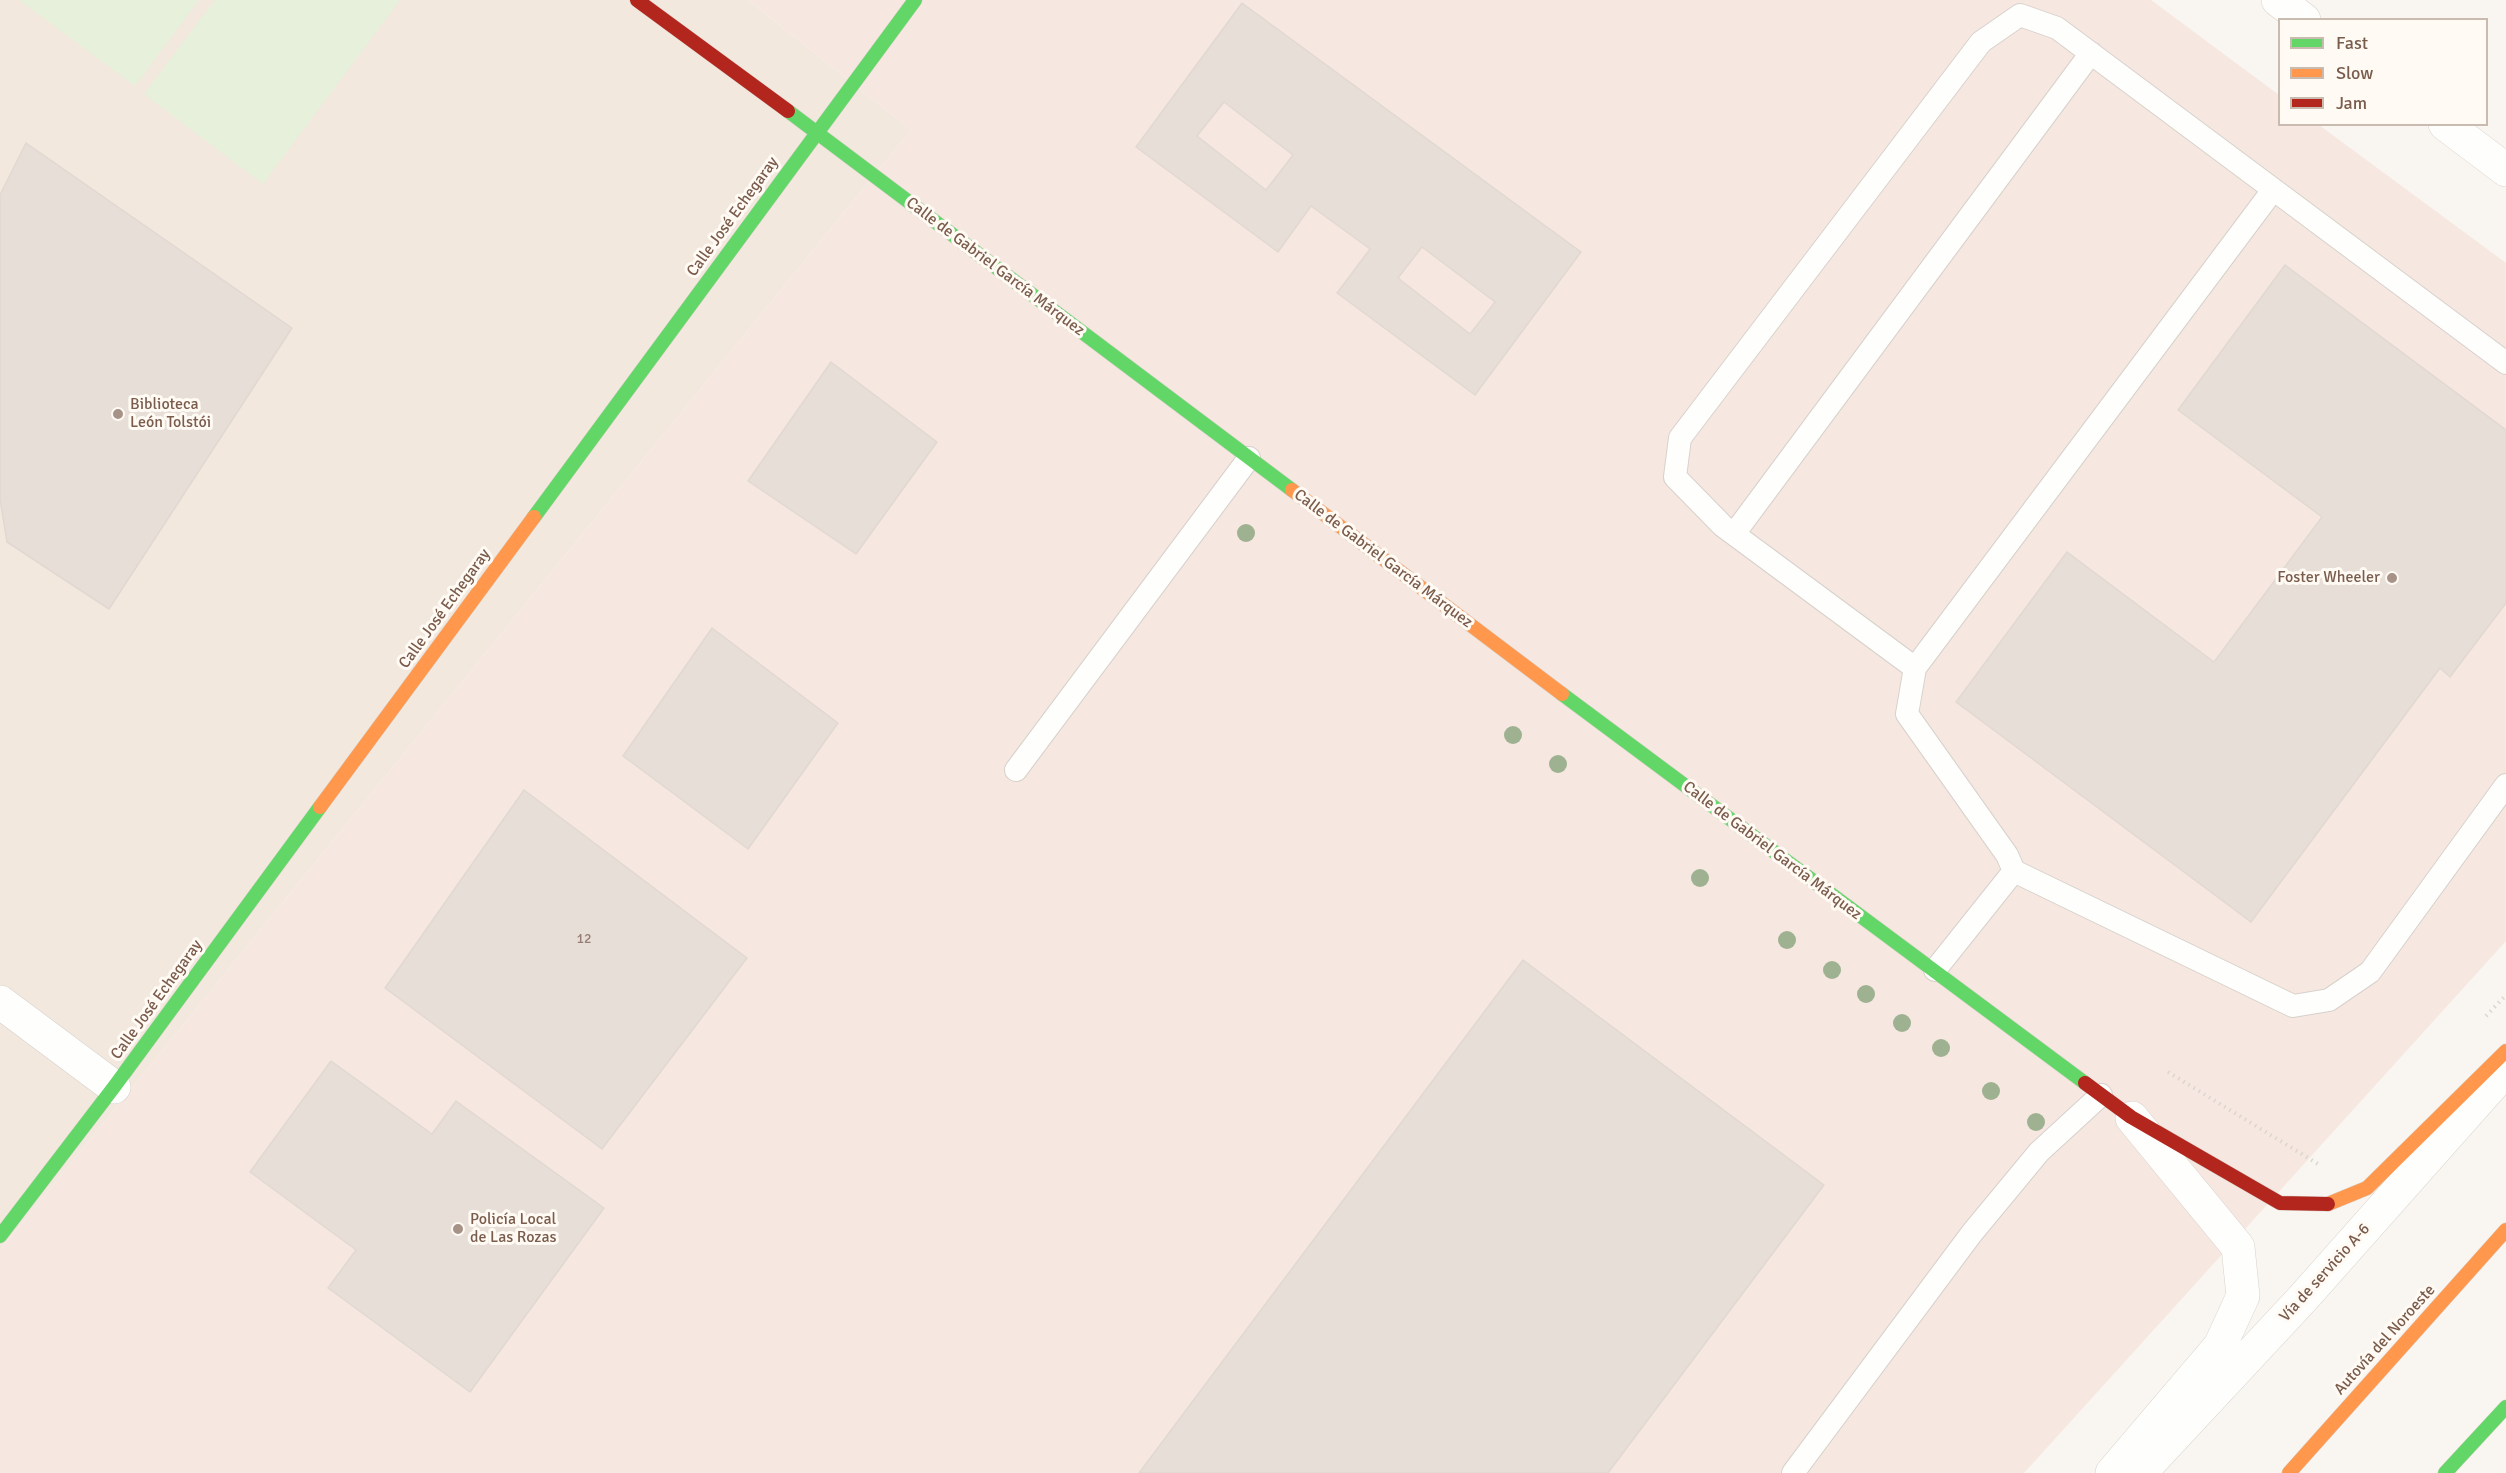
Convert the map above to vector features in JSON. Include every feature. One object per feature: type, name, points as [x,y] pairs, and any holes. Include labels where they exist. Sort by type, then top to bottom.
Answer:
[{"type":"main road","name":"Calle de Gabriel García Márquez","points":[[637,0],[816,132],[1789,865],[1935,970],[2131,1117],[2280,1203],[2324,1205],[2367,1188],[2506,1051]]},
{"type":"main road","name":"Calle José Echegaray","points":[[0,1236],[114,1087],[915,0]]},
{"type":"main road","name":"Autovía del Noroeste","points":[[2289,1473],[2506,1230]]},
{"type":"main road","points":[[2445,1473],[2506,1407]]},
{"type":"street","points":[[2278,0],[2301,18]]},
{"type":"street","points":[[2448,126],[2506,170]]},
{"type":"street","points":[[0,1002],[114,1087]]},
{"type":"street","name":"Vía de servicio A-6","points":[[2140,1473],[2304,1297],[2506,1069]]},
{"type":"street","name":"Calle de Gabriel García Márquez","points":[[2112,1473],[2220,1346],[2243,1296],[2238,1247],[2131,1117]]},
{"type":"lane","points":[[1916,669],[1723,526],[1675,477],[1680,438],[1981,42],[2020,15],[2057,28],[2506,363]]},
{"type":"lane","points":[[1734,534],[2091,53]]},
{"type":"lane","points":[[2273,190],[1916,669],[1907,714],[2007,855],[2014,871],[2293,1006],[2329,1000],[2370,972],[2506,785]]},
{"type":"lane","points":[[1016,770],[1249,458]]},
{"type":"lane","points":[[1935,970],[2014,871]]},
{"type":"lane","points":[[1793,1473],[1972,1233],[2039,1152],[2101,1095]]},
{"type":"path","points":[[2482,1021],[2506,995]]},
{"type":"path","points":[[2168,1072],[2328,1170]]},
{"type":"shaded area","points":[[0,0],[748,0],[911,130],[0,1250]]},
{"type":"shaded area","points":[[748,0],[2151,0],[2278,94],[2278,126],[2320,126],[2506,263],[2506,941],[2024,1473],[0,1473],[0,1250],[911,130]]},
{"type":"green space","points":[[19,0],[199,0],[135,86]]},
{"type":"green space","points":[[215,0],[400,0],[263,184],[144,94]]},
{"type":"building","points":[[1242,3],[1581,252],[1475,395],[1337,293],[1370,249],[1311,206],[1278,252],[1136,147]],"holes":[[[1224,102],[1293,155],[1266,190],[1197,136]],[[1422,247],[1495,302],[1470,334],[1398,278]]]},
{"type":"building","name":"Biblioteca León Tolstói","points":[[26,143],[292,328],[109,609],[7,542],[0,499],[0,195]]},
{"type":"building","name":"Foster Wheeler","points":[[2285,265],[2506,430],[2506,603],[2450,677],[2440,668],[2251,922],[1956,702],[2067,552],[2214,662],[2322,517],[2178,410]]},
{"type":"building","points":[[831,362],[937,442],[856,554],[748,481]]},
{"type":"building","points":[[712,628],[838,723],[748,849],[623,756]]},
{"type":"building","points":[[524,790],[747,958],[602,1149],[385,988]]},
{"type":"building","points":[[1523,960],[1824,1185],[1608,1473],[1139,1473]]},
{"type":"building","name":"Policía Local de Las Rozas","points":[[331,1061],[432,1134],[456,1101],[604,1208],[470,1392],[328,1288],[356,1250],[250,1172]]},
{"type":"traffic: fast","points":[[534,517],[915,0]]},
{"type":"traffic: fast","points":[[788,111],[1292,490]]},
{"type":"traffic: fast","points":[[1562,694],[2085,1083]]},
{"type":"traffic: fast","points":[[0,1236],[114,1087],[320,807]]},
{"type":"traffic: fast","points":[[2445,1473],[2506,1407]]},
{"type":"traffic: slow","points":[[1292,490],[1562,694]]},
{"type":"traffic: slow","points":[[320,807],[534,517]]},
{"type":"traffic: slow","points":[[2328,1204],[2367,1188],[2506,1051]]},
{"type":"traffic: slow","points":[[2289,1473],[2506,1230]]},
{"type":"traffic: jam","points":[[637,0],[788,111]]},
{"type":"traffic: jam","points":[[2085,1083],[2131,1117],[2280,1203],[2328,1204]]},
{"type":"place","name":"Biblioteca León Tolstói","points":[[118,414]]},
{"type":"place","name":"Foster Wheeler","points":[[2392,578]]},
{"type":"place","name":"Policía Local de Las Rozas","points":[[458,1229]]}]
